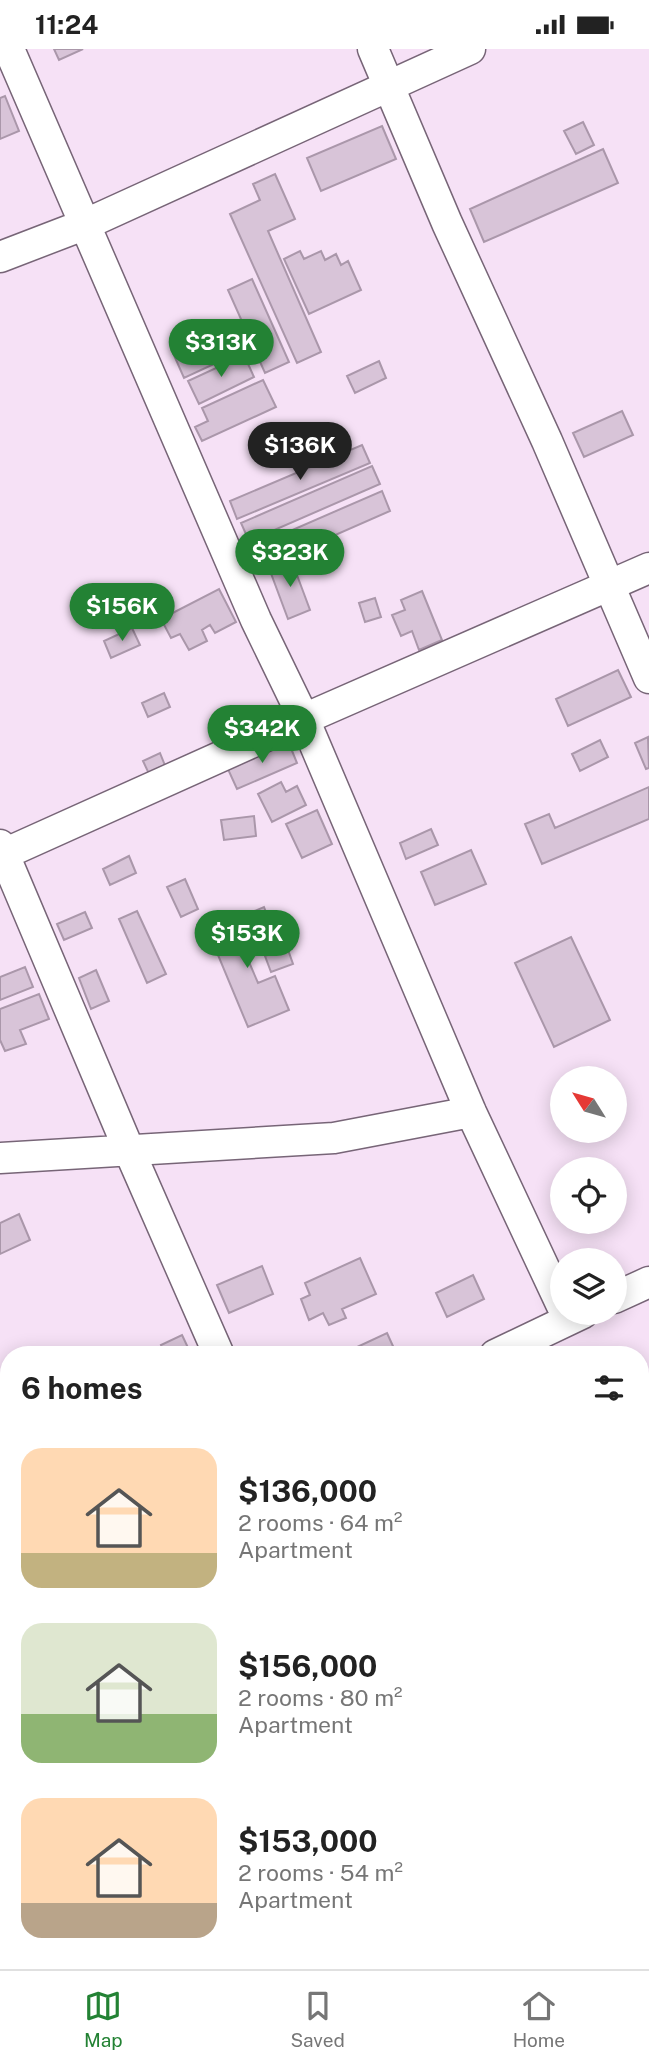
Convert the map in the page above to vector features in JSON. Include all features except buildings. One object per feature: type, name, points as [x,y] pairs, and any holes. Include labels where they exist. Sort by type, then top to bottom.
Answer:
[{"type":"street","points":[[9,49],[256,620],[304,719],[471,1112],[550,1274]]},
{"type":"street","points":[[373,49],[447,223],[547,442],[649,678]]},
{"type":"street","points":[[0,257],[86,225],[470,49]]},
{"type":"street","points":[[215,1346],[2,850],[649,568]]},
{"type":"street","points":[[0,1158],[334,1138],[471,1112]]},
{"type":"street","points":[[627,1292],[649,1282]]},
{"type":"street","points":[[511,1346],[550,1324]]}]
